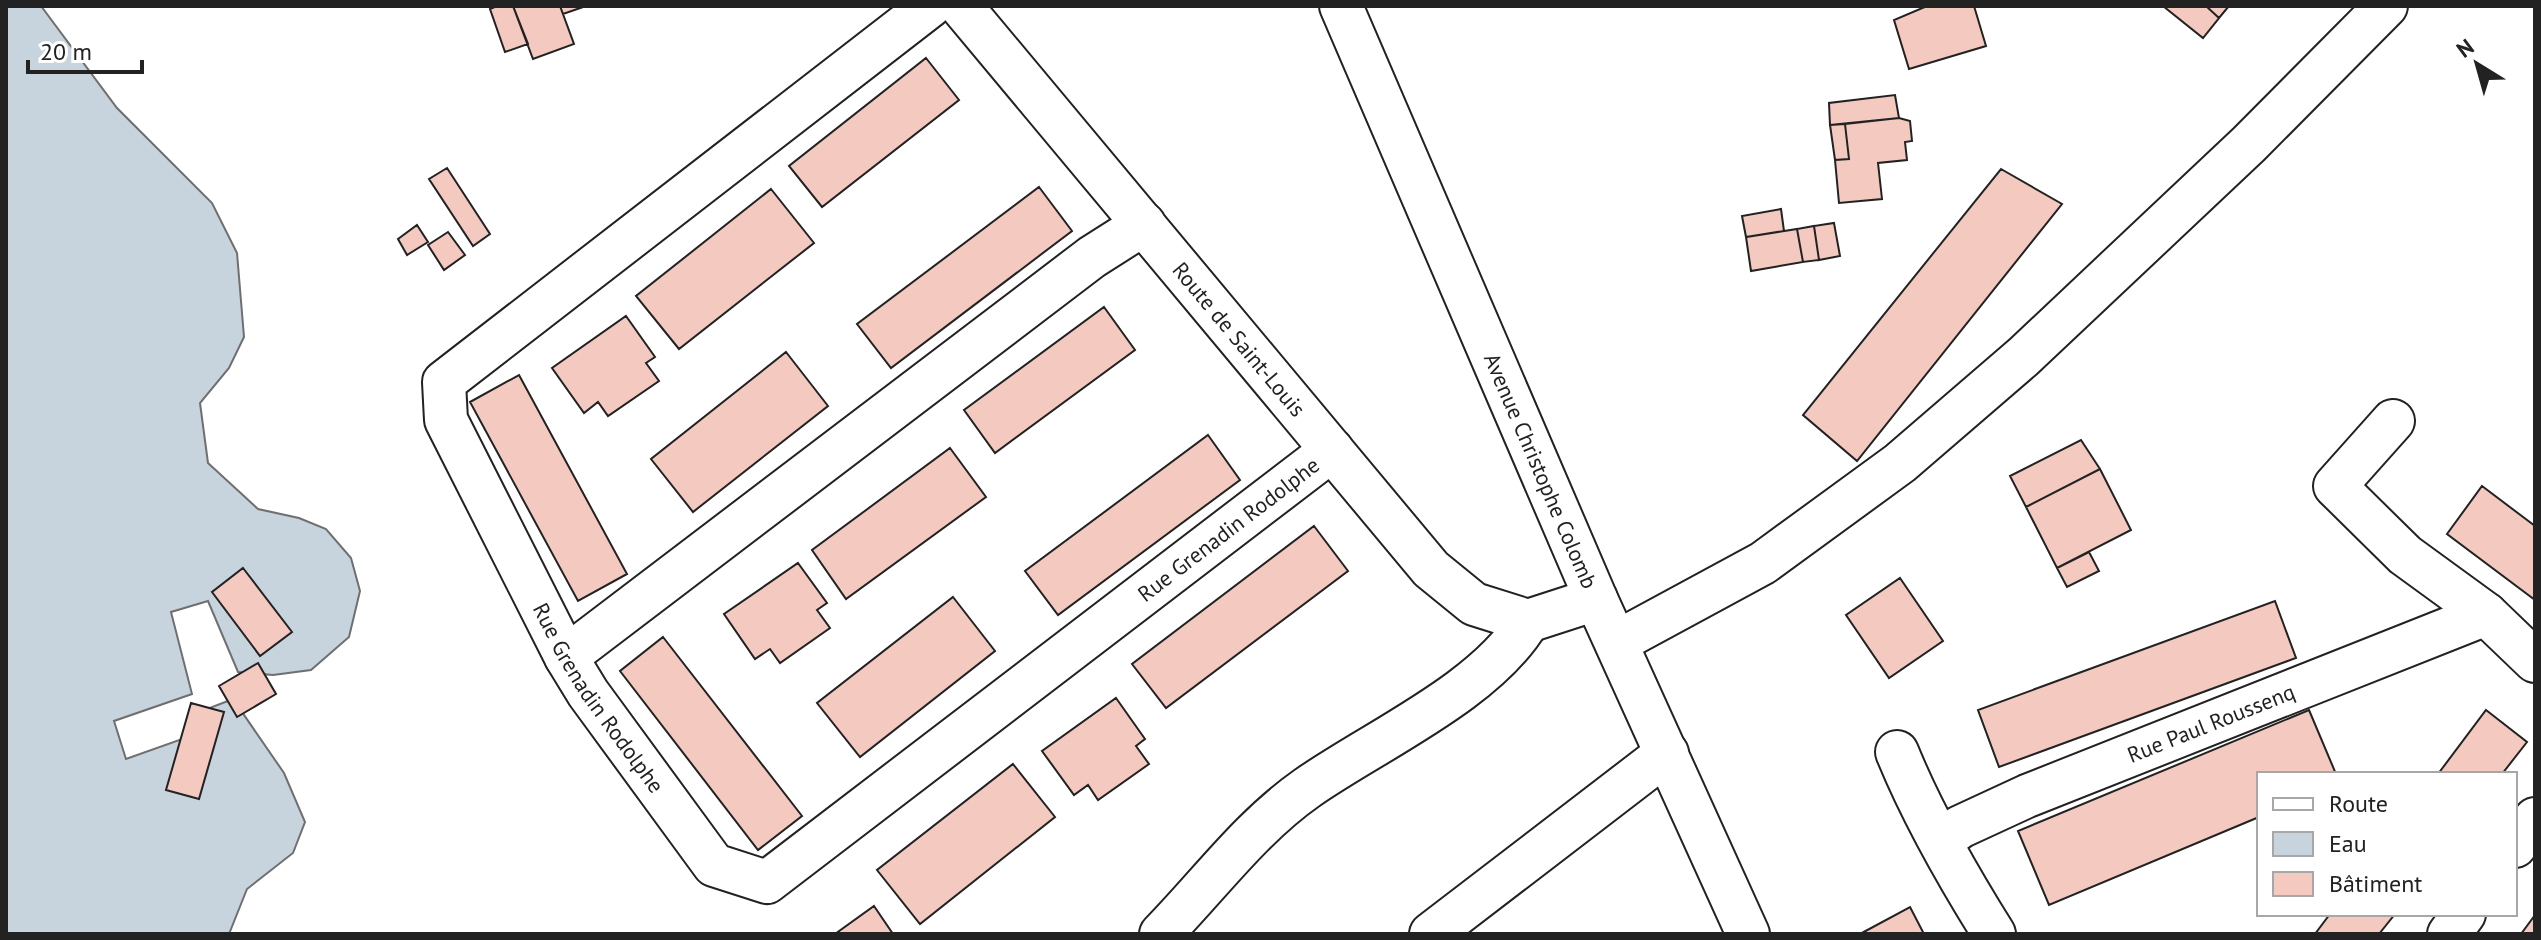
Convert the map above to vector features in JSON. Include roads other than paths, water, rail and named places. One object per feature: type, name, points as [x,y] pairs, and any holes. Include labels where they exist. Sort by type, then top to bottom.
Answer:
[{"type":"street","name":"Rue Grenadin Rodolphe","points":[[930,6],[444,382],[446,420],[566,657],[588,693],[714,865],[767,882],[1332,450]]},
{"type":"street","name":"Route de Saint-Louis","points":[[961,6],[1431,569],[1474,604],[1528,621]]},
{"type":"street","name":"Avenue Christophe Colomb","points":[[1341,6],[1596,599],[1748,934]]},
{"type":"street","points":[[1617,642],[1763,563],[1900,463],[2057,325],[2249,144],[2386,6]]},
{"type":"street","points":[[566,657],[1092,257],[1144,224]]},
{"type":"street","points":[[2393,421],[2335,486],[2405,555],[2486,614],[2535,661]]},
{"type":"street","points":[[1161,934],[1256,828],[1306,789],[1487,668],[1515,642],[1528,621],[1596,599]]},
{"type":"street","name":"Rue Paul Roussenq","points":[[1942,840],[1960,827],[2027,796],[2401,645],[2486,614]]},
{"type":"street","points":[[1897,752],[1924,818],[1942,840],[1964,887],[1994,934]]},
{"type":"street","points":[[1431,934],[1667,753]]},
{"type":"street","points":[[2517,843],[2535,819]]},
{"type":"street","points":[[2449,934],[2462,916]]},
{"type":"water","points":[[6,6],[41,6],[117,108],[212,203],[237,253],[244,337],[229,368],[200,403],[208,463],[258,509],[299,518],[326,529],[351,558],[360,591],[349,637],[311,670],[273,675],[238,672],[208,601],[171,612],[192,694],[114,721],[126,759],[205,731],[199,712],[233,699],[284,773],[305,822],[293,853],[247,889],[229,934],[6,934]]}]
